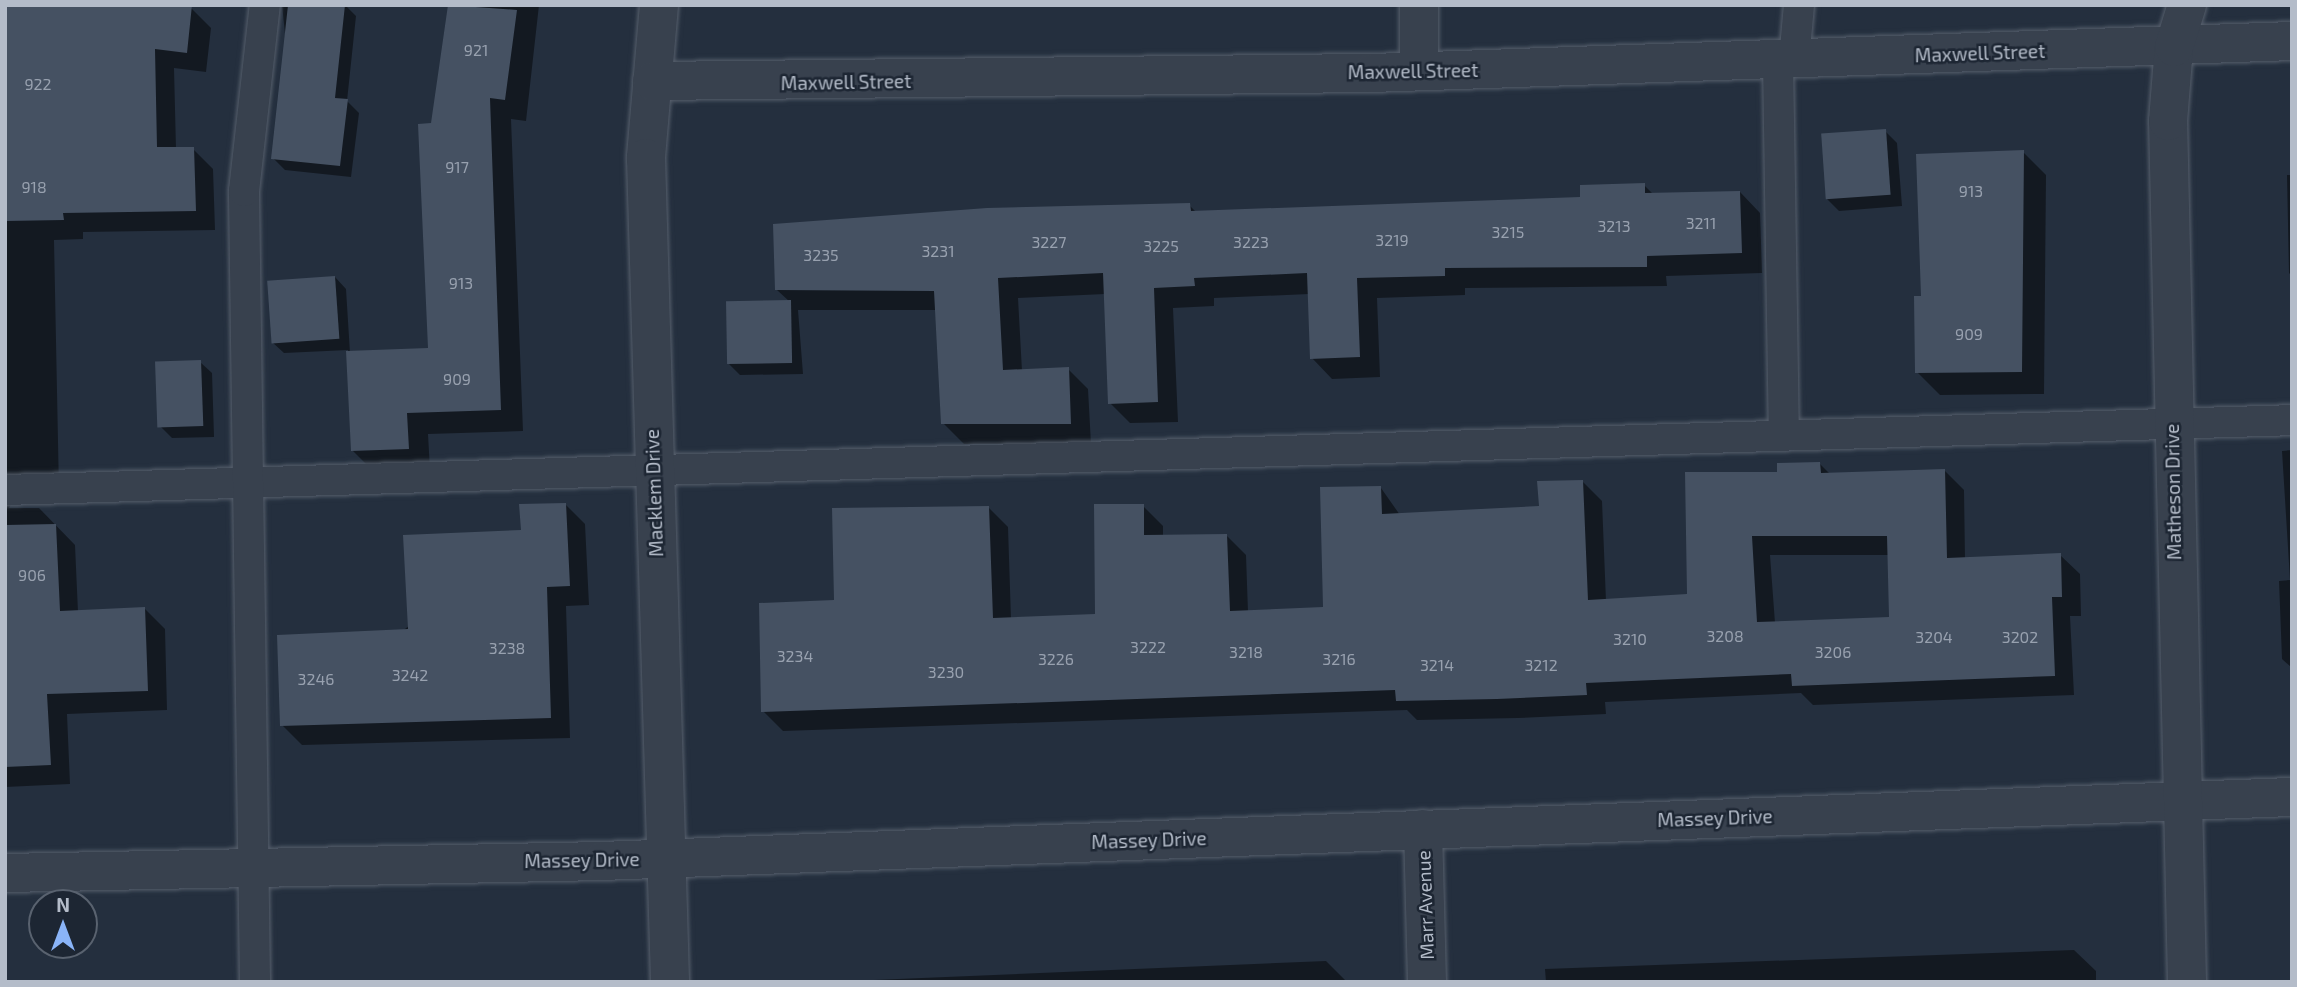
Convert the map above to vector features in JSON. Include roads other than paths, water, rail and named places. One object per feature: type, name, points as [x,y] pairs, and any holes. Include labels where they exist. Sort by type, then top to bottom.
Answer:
[{"type":"street","name":"Macklem Drive","points":[[659,5],[646,158],[653,471],[670,982]]},
{"type":"street","points":[[1419,5],[1419,71]]},
{"type":"street","name":"Matheson Drive","points":[[2187,5],[2174,47],[2168,121],[2171,424],[2187,982]]},
{"type":"street","name":"Maxwell Street","points":[[652,81],[1419,71],[2292,41]]},
{"type":"street","name":"Massey Drive","points":[[5,873],[252,865],[666,858],[2292,797]]},
{"type":"street","name":"Marr Avenue","points":[[1423,829],[1427,982]]},
{"type":"lane","points":[[255,982],[245,480],[244,191],[265,5]]},
{"type":"lane","points":[[1784,433],[1786,60],[1799,5]]},
{"type":"lane","points":[[5,490],[245,480],[653,471],[1784,433],[2292,420]]}]
